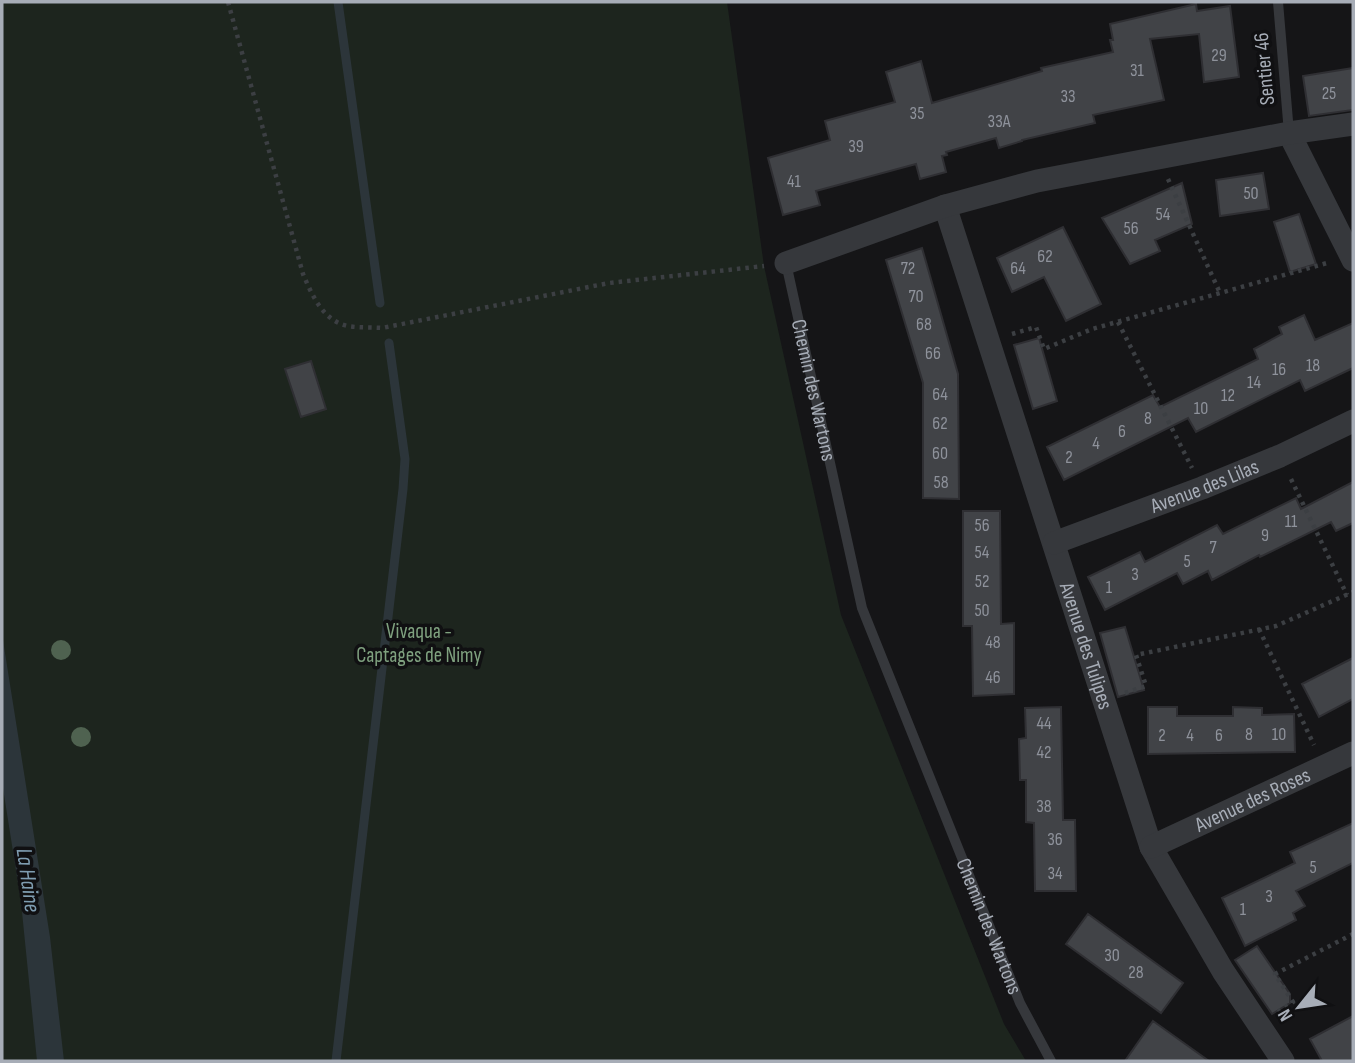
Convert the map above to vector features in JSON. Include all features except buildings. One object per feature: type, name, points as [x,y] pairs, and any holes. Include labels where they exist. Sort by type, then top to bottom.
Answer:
[{"type":"street","points":[[786,263],[945,206],[1037,180],[1289,133],[1353,124]]},
{"type":"street","points":[[1289,133],[1352,258]]},
{"type":"street","name":"Avenue des Tulipes","points":[[945,206],[1151,847],[1223,971],[1283,1061]]},
{"type":"street","name":"Avenue des Lilas","points":[[1054,543],[1202,488],[1280,456],[1353,421]]},
{"type":"street","name":"Avenue des Roses","points":[[1151,847],[1353,753]]},
{"type":"lane","name":"Sentier 46","points":[[1278,2],[1289,133]]},
{"type":"lane","name":"Chemin des Wartons","points":[[786,263],[862,608],[1020,1003],[1051,1061]]},
{"type":"path","points":[[228,2],[303,274],[315,303],[346,326],[382,328],[609,283],[786,263]]},
{"type":"path","points":[[1159,158],[1220,293]]},
{"type":"path","points":[[988,342],[1036,327],[1044,349],[1091,328],[1352,258]]},
{"type":"path","points":[[1118,322],[1202,488]]},
{"type":"path","points":[[1280,456],[1347,594]]},
{"type":"path","points":[[1103,700],[1146,686],[1136,655],[1276,626],[1353,592]]},
{"type":"path","points":[[1259,629],[1324,767]]},
{"type":"path","points":[[1258,1024],[1293,1002],[1275,974],[1353,934]]},
{"type":"green space","name":"Vivaqua - Captages de Nimy","points":[[2,2],[727,2],[764,266],[841,615],[1004,1024],[1026,1061],[2,1061]]},
{"type":"water","name":"La Haine","points":[[2,634],[50,937],[64,1061],[37,1061],[21,902],[2,782]]},
{"type":"waterway","points":[[338,2],[380,303]]},
{"type":"waterway","points":[[336,1061],[403,489],[405,459],[389,343]]}]
